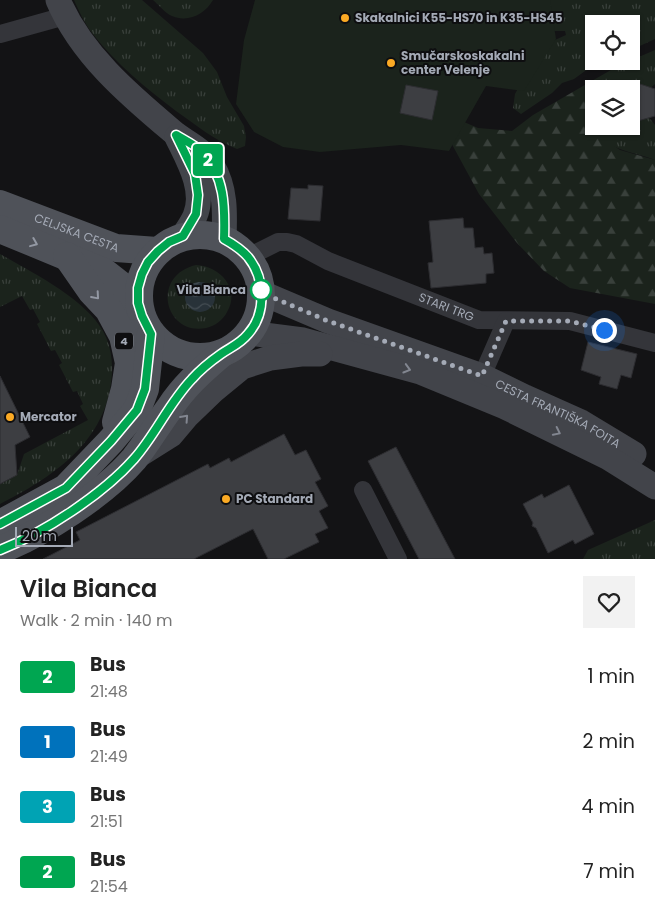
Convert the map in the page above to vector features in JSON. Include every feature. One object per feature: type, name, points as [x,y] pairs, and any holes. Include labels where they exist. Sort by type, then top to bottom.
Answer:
[{"type":"main road","points":[[61,8],[96,60],[131,96],[176,135],[201,150],[212,165],[222,186],[225,210],[224,239]]},
{"type":"main road","points":[[176,135],[195,174],[198,195],[196,214],[183,236]]},
{"type":"main road","name":"CELJSKA CESTA","points":[[0,204],[116,248],[158,251]]},
{"type":"main road","name":"CELJSKA CESTA","points":[[0,229],[104,272],[127,290],[146,325]]},
{"type":"main road","points":[[0,550],[52,525],[105,487],[134,459],[169,408],[192,379],[221,354],[237,346],[250,333],[261,307],[262,293],[258,274],[248,257],[237,246],[224,239],[204,234],[183,236],[169,242],[148,262],[138,288],[138,303],[146,325],[165,347],[183,355],[202,358],[221,354]]},
{"type":"main road","name":"4","points":[[67,256],[92,292],[108,310],[123,336],[128,363],[125,389],[111,441]]},
{"type":"main road","name":"CESTA FRANTIŠKA FOITA","points":[[262,293],[328,321],[482,376],[581,422],[655,467]]},
{"type":"main road","points":[[0,524],[66,488],[111,441],[137,410],[145,389],[146,325]]},
{"type":"main road","name":"CESTA FRANTIŠKA FOITA","points":[[250,333],[303,340],[420,372],[505,407],[607,456],[655,488]]},
{"type":"main road","name":"CESTA FRANTIŠKA FOITA","points":[[134,459],[170,436],[187,416],[214,390],[242,367],[270,358],[301,354],[360,356]]},
{"type":"street","points":[[0,34],[61,8]]},
{"type":"street","name":"STARI TRG","points":[[248,257],[278,242],[287,242],[296,244],[328,261],[478,320],[570,321],[655,343]]},
{"type":"street","points":[[482,376],[506,321]]},
{"type":"street","points":[[363,490],[398,559]]},
{"type":"green space","points":[[74,0],[142,0],[203,53],[217,72],[227,97],[244,126],[245,146],[237,149],[213,137],[176,111],[143,84],[101,44],[85,22]]},
{"type":"green space","points":[[153,0],[213,0],[201,13],[190,18],[178,18],[169,15]]},
{"type":"green space","name":"Smučarskoskakalni center Velenje","points":[[255,0],[550,0],[556,39],[524,91],[486,86],[449,151],[401,145],[320,152],[283,147],[254,132],[236,104],[244,40]]},
{"type":"green space","points":[[524,0],[655,0],[655,39],[640,46],[640,15],[585,15],[585,70],[587,70],[574,79],[562,83],[552,93],[521,114],[513,108],[515,94],[521,83],[555,40],[566,35],[565,31],[554,31]]},
{"type":"green space","points":[[655,50],[655,84],[647,91],[640,86],[640,80],[594,80],[611,70],[640,70],[640,56]]},
{"type":"green space","points":[[585,85],[585,135],[598,135],[620,150],[655,160],[655,304],[570,288],[544,271],[517,243],[479,194],[448,137],[457,119],[478,128],[512,131],[533,115]]},
{"type":"green space","points":[[647,115],[655,125],[655,160],[620,149],[604,141],[599,135],[640,135],[640,118]]},
{"type":"green space","points":[[0,254],[67,294],[90,314],[103,331],[109,345],[112,368],[106,405],[86,441],[72,457],[38,483],[0,504],[0,484],[17,475],[24,454],[88,420],[80,406],[83,404],[77,391],[73,392],[59,365],[62,363],[55,350],[51,351],[37,324],[40,322],[33,309],[30,310],[22,296],[0,307]]},
{"type":"green space","points":[[196,265],[205,266],[220,274],[230,287],[231,303],[227,312],[216,324],[206,328],[192,328],[181,323],[173,314],[168,304],[168,292],[172,281],[182,271]]},
{"type":"green space","points":[[655,520],[655,559],[583,559],[588,550]]},
{"type":"water","points":[[200,282],[206,283],[214,291],[214,303],[206,311],[200,312],[194,311],[186,303],[185,297],[186,291],[194,283]]},
{"type":"building","points":[[640,84],[655,89],[655,116],[640,120]]},
{"type":"building","points":[[406,85],[438,91],[432,120],[400,113]]},
{"type":"building","points":[[308,185],[323,186],[320,221],[288,219],[291,188],[308,189]]},
{"type":"building","points":[[463,218],[464,228],[473,228],[475,248],[483,247],[484,254],[492,253],[494,273],[486,274],[486,283],[431,288],[428,263],[433,262],[429,221]]},
{"type":"building","points":[[588,342],[637,354],[631,378],[621,375],[617,389],[599,384],[601,377],[581,370]]},
{"type":"building","name":"Mercator","points":[[0,376],[30,437],[15,445],[17,475],[0,484]]},
{"type":"building","name":"PC Standard","points":[[284,434],[295,455],[306,450],[321,479],[315,482],[328,506],[319,511],[328,528],[315,534],[319,542],[284,559],[268,559],[253,529],[194,559],[43,559],[80,540],[76,532],[208,464],[210,468],[229,458],[231,462]]},
{"type":"building","points":[[396,447],[455,559],[419,559],[368,461]]},
{"type":"building","points":[[569,485],[594,534],[575,544],[573,540],[548,553],[536,528],[532,526],[533,523],[523,504],[542,494],[544,498]]},
{"type":"bus line","name":"2","points":[[0,524],[66,488],[111,441],[137,410],[145,389],[151,334],[138,303],[138,288],[142,274],[148,262],[158,251],[169,242],[183,236],[196,214],[198,195],[195,174],[176,135],[201,150],[212,165],[222,186],[225,210],[224,239],[237,246],[248,257],[260,280],[262,293],[261,307],[257,320],[250,333],[237,346],[221,354],[192,379],[169,408],[134,459],[105,487],[52,525],[0,550]]},
{"type":"place","name":"Skakalnici K55-HS70 in K35-HS45","points":[[345,18]]},
{"type":"place","name":"Smučarskoskakalni center Velenje","points":[[391,63]]},
{"type":"place","name":"Vila Bianca","points":[[261,290]]},
{"type":"place","name":"Mercator","points":[[10,417]]},
{"type":"place","name":"PC Standard","points":[[226,499]]},
{"type":"route","points":[[261,290],[262,293],[328,321],[482,376],[506,321],[570,321],[604,330]]}]
